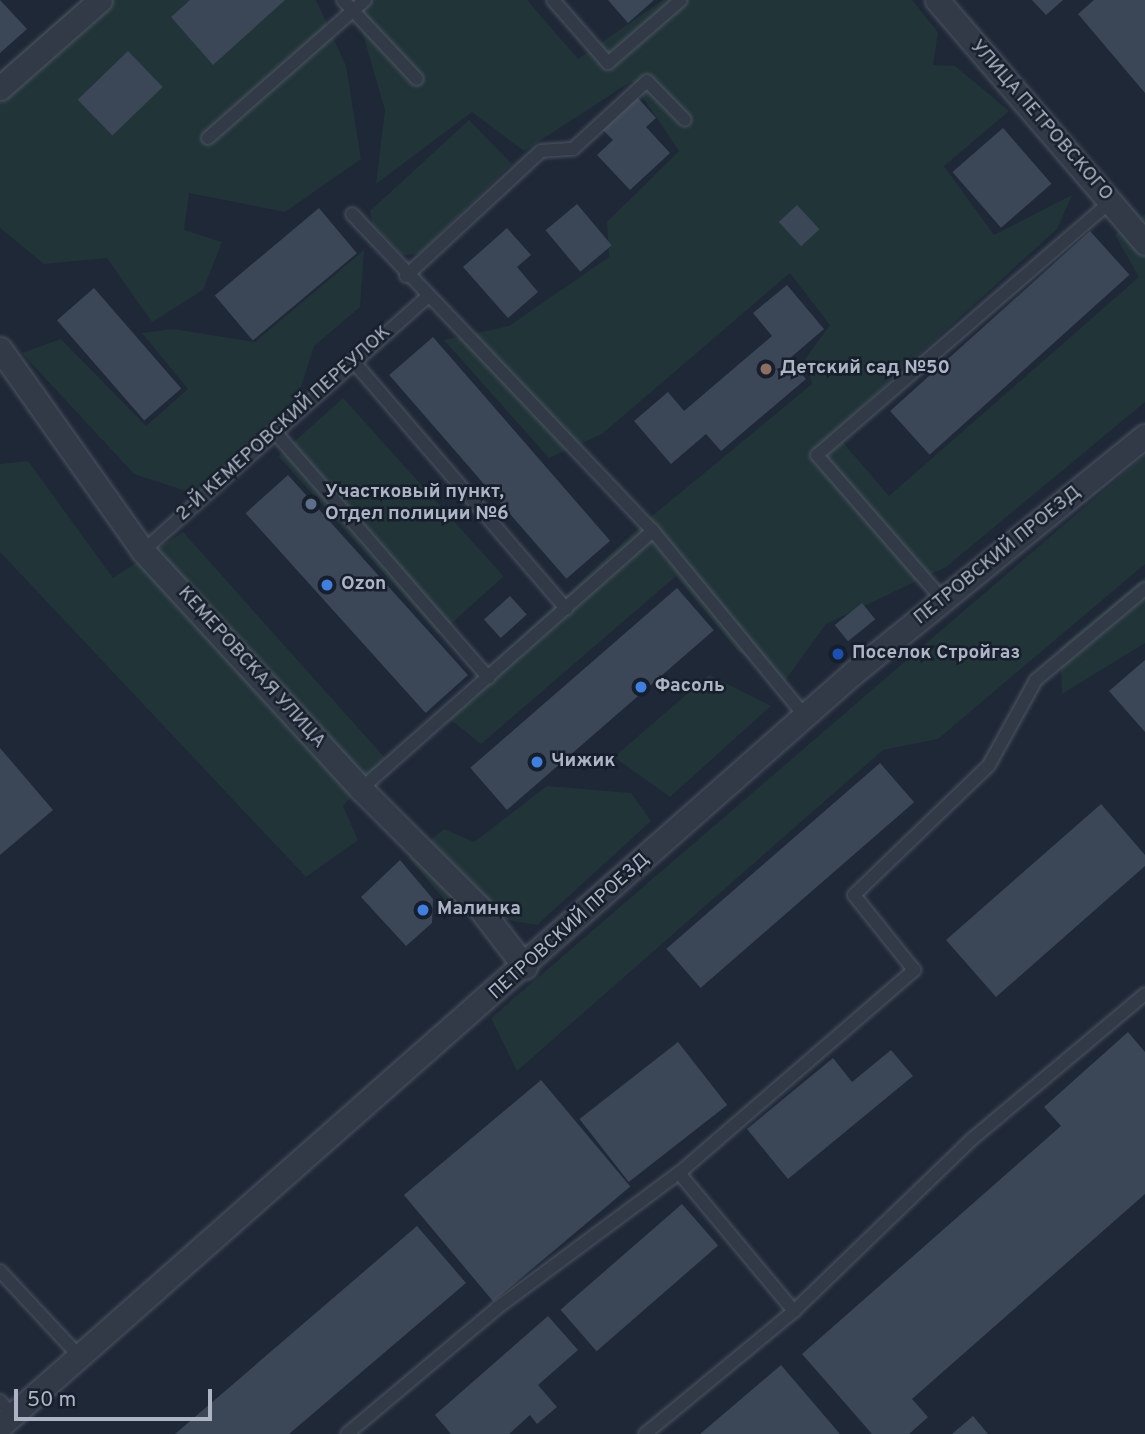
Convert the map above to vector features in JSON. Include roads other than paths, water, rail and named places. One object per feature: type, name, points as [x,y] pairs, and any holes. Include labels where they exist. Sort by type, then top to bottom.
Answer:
[{"type":"street","points":[[0,88],[100,0]]},
{"type":"street","name":"УЛИЦА ПЕТРОВСКОГО","points":[[937,0],[1145,243]]},
{"type":"street","name":"КЕМЕРОВСКАЯ УЛИЦА","points":[[0,349],[143,551],[361,789],[478,906],[525,967]]},
{"type":"street","name":"ПЕТРОВСКИЙ ПРОЕЗД","points":[[4,1414],[80,1357],[525,967],[805,716],[1145,436]]},
{"type":"lane","points":[[343,0],[417,79]]},
{"type":"lane","points":[[208,138],[365,0]]},
{"type":"lane","points":[[553,0],[608,63],[681,0]]},
{"type":"lane","points":[[406,276],[541,151],[573,149],[647,81],[685,120]]},
{"type":"lane","points":[[943,600],[817,454],[1110,202]]},
{"type":"lane","points":[[352,214],[426,298],[653,531],[805,716]]},
{"type":"lane","name":"2-Й КЕМЕРОВСКИЙ ПЕРЕУЛОК","points":[[143,551],[274,431],[426,298]]},
{"type":"lane","points":[[353,361],[566,609]]},
{"type":"lane","points":[[274,431],[489,678]]},
{"type":"lane","points":[[361,789],[653,531]]},
{"type":"lane","points":[[354,1432],[497,1308],[679,1173],[914,970],[854,895],[989,765],[1036,680],[1145,589]]},
{"type":"lane","points":[[645,1434],[794,1311],[971,1140],[1145,993]]},
{"type":"lane","points":[[679,1173],[794,1311]]},
{"type":"lane","points":[[0,1271],[80,1357]]},
{"type":"place","name":"Детский сад №50","points":[[766,369]]},
{"type":"place","name":"Участковый пункт, Отдел полиции №6","points":[[311,504]]},
{"type":"place","name":"Ozon","points":[[327,585]]},
{"type":"place","name":"Поселок Стройгаз","points":[[838,654]]},
{"type":"place","name":"Фасоль","points":[[641,687]]},
{"type":"place","name":"Чижик","points":[[537,762]]},
{"type":"place","name":"Малинка","points":[[423,910]]}]
